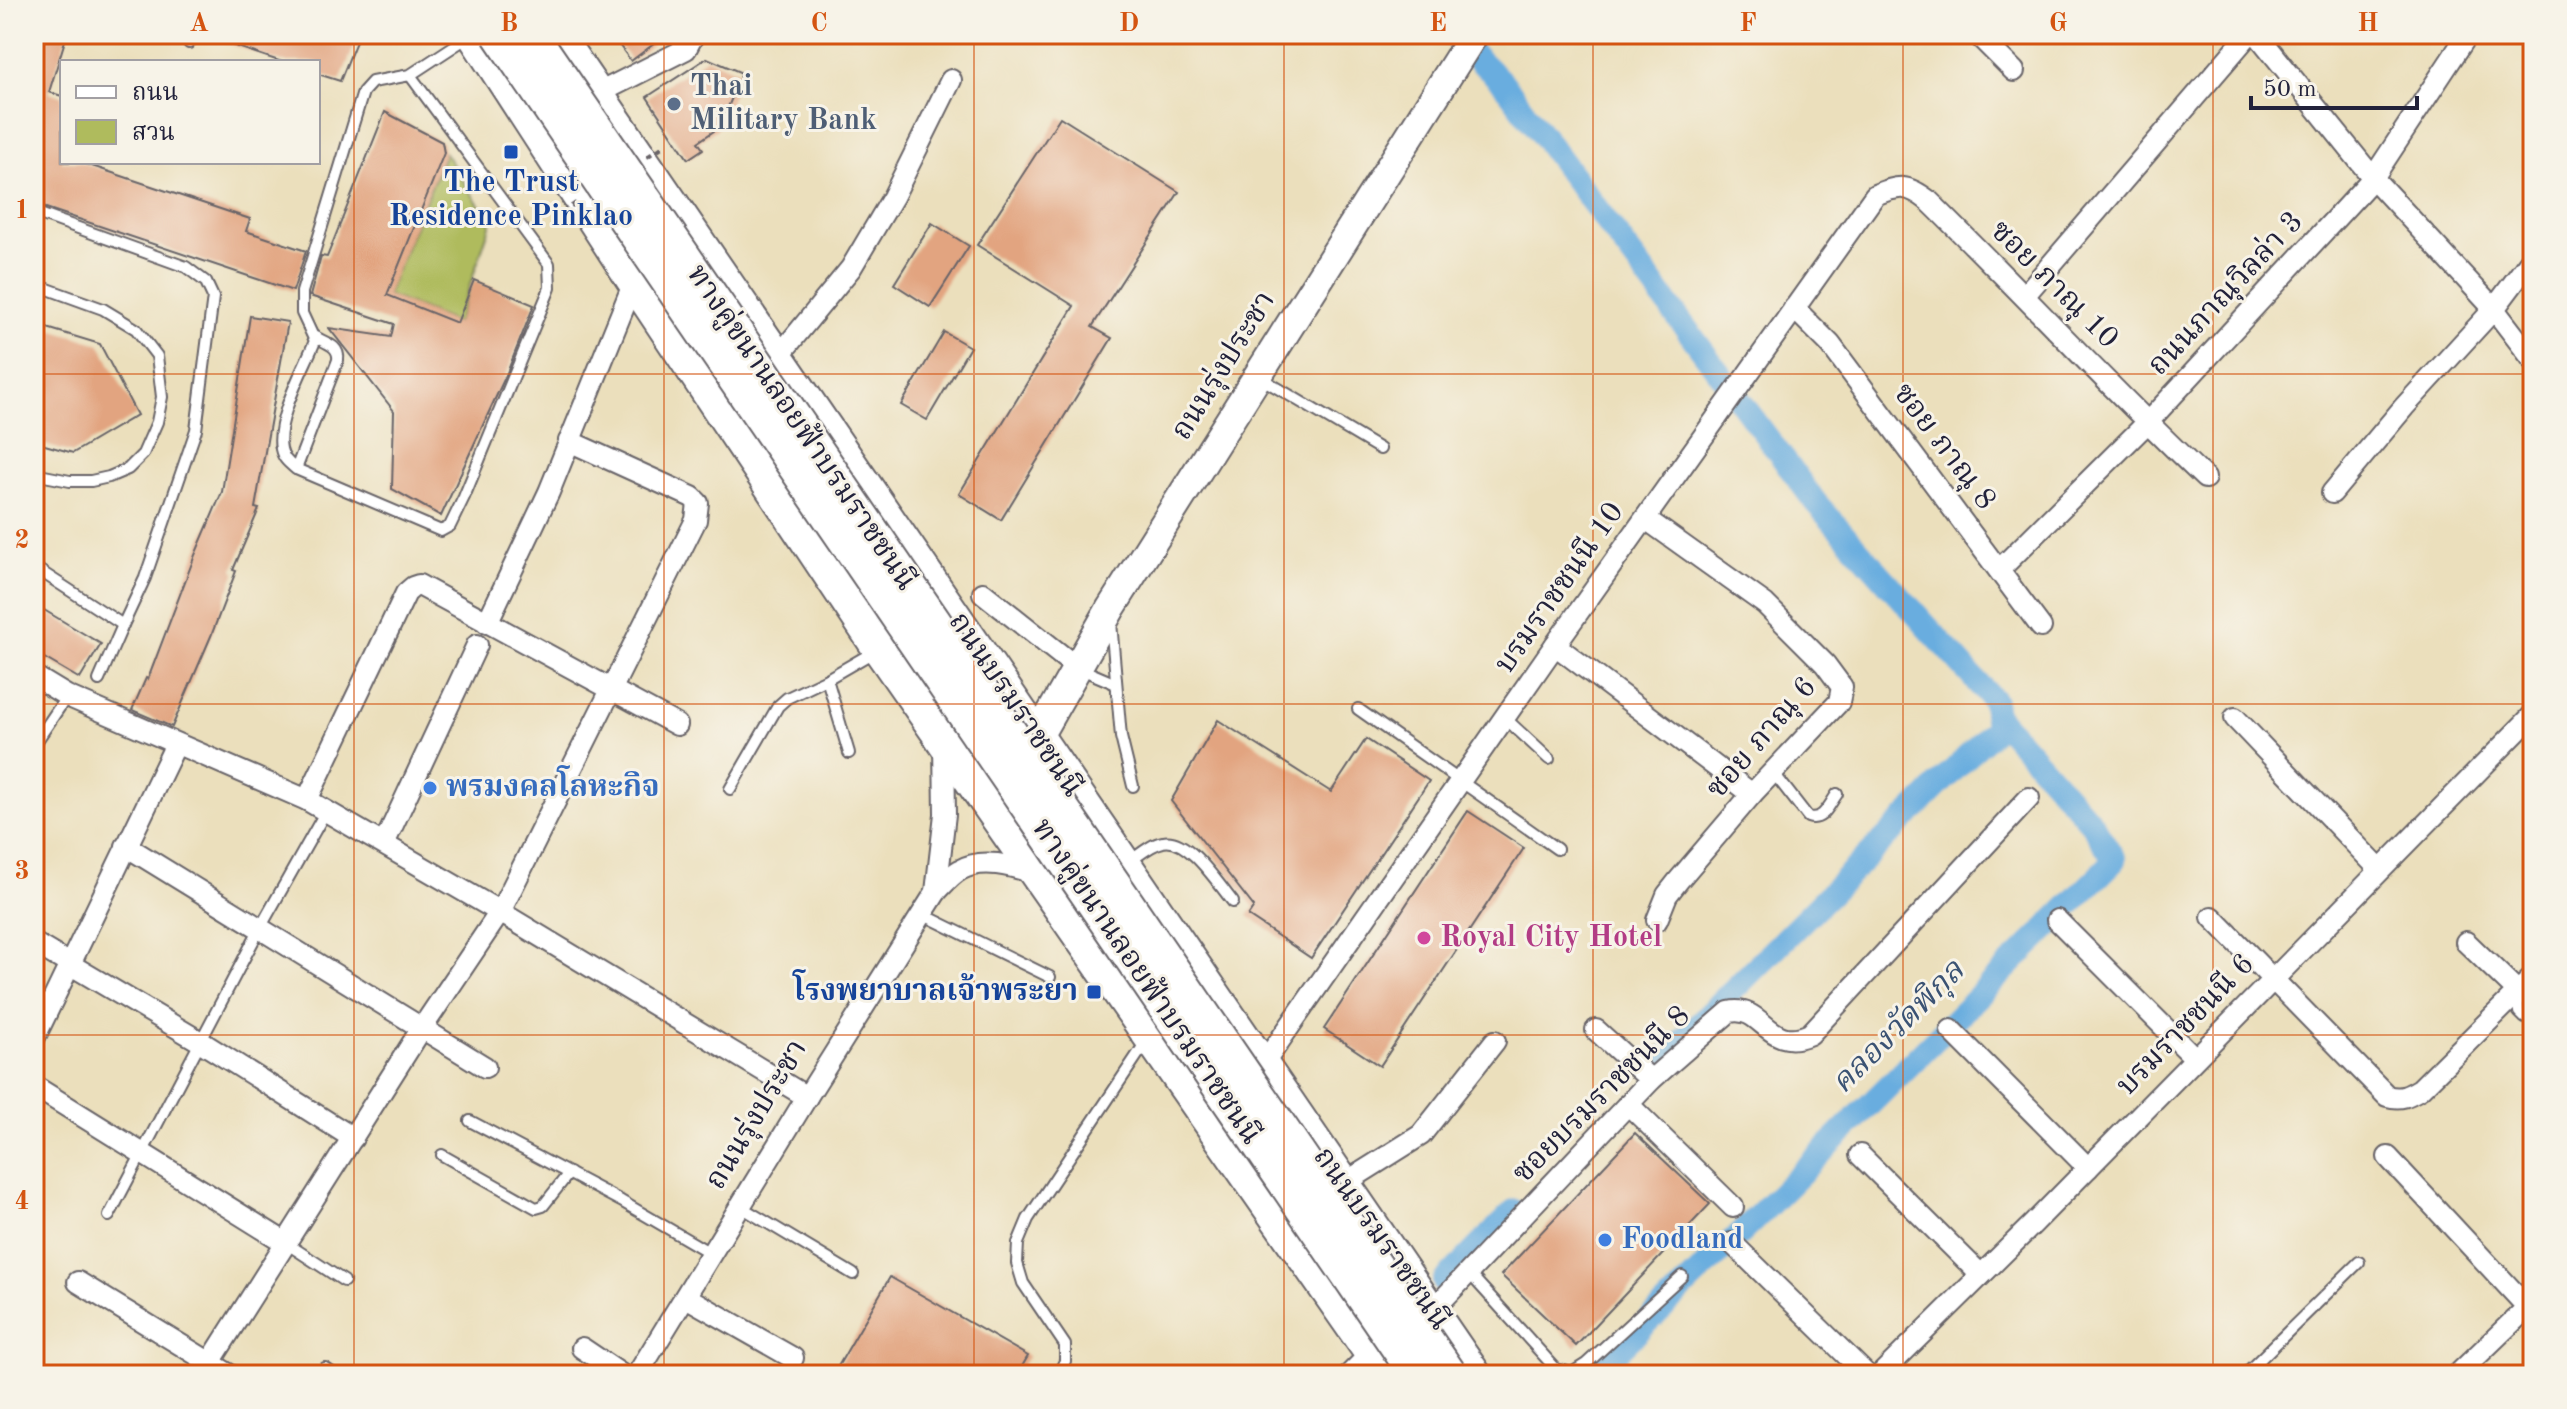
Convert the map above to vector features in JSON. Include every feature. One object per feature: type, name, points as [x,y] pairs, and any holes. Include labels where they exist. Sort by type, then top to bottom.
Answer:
[{"type":"main road","points":[[473,34],[879,649],[1150,1035],[1369,1368]]},
{"type":"main road","name":"ทางคู่ขนานลอยฟ้าบรมราชชนนี","points":[[498,34],[1416,1375]]},
{"type":"main road","name":"ทางคู่ขนานลอยฟ้าบรมราชชนนี","points":[[532,34],[1451,1375]]},
{"type":"main road","name":"ถนนบรมราชชนนี","points":[[556,34],[1475,1375]]},
{"type":"street","points":[[597,94],[686,49],[694,34]]},
{"type":"street","name":"ถนนรุ่งประชา","points":[[1037,738],[1111,608],[1474,34]]},
{"type":"street","points":[[1977,34],[2014,71]]},
{"type":"street","points":[[2025,295],[2249,34]]},
{"type":"street","points":[[2257,34],[2373,178],[2494,309],[2533,360]]},
{"type":"street","name":"ถนนภาณุวิลล่า 3","points":[[1999,570],[2147,423],[2373,178],[2468,34]]},
{"type":"street","points":[[778,357],[851,268],[893,197],[951,80]]},
{"type":"street","name":"บรมราชชนนี 10","points":[[1262,1066],[1555,645],[1875,195],[1895,187],[1913,189],[1929,201]]},
{"type":"street","name":"ซอย ภาณุ 10","points":[[1929,201],[2205,478]]},
{"type":"street","points":[[2332,493],[2404,407],[2494,309],[2533,257]]},
{"type":"street","points":[[487,623],[549,492],[634,282]]},
{"type":"street","name":"ซอย ภาณุ 8","points":[[1794,308],[1830,344],[2041,627]]},
{"type":"street","points":[[206,1369],[422,1028],[500,912],[696,520],[698,503],[692,497],[569,441]]},
{"type":"street","name":"ซอย ภาณุ 6","points":[[1646,519],[1765,604],[1825,664],[1842,687],[1839,702],[1752,794],[1667,895],[1657,920]]},
{"type":"street","points":[[307,800],[406,593],[419,585],[677,725]]},
{"type":"street","points":[[983,593],[1076,667]]},
{"type":"street","points":[[384,844],[477,645]]},
{"type":"street","points":[[1555,645],[1752,794]]},
{"type":"street","points":[[34,676],[67,696],[307,800],[807,1097]]},
{"type":"street","name":"บรมราชชนนี 6","points":[[1880,1375],[2533,715]]},
{"type":"street","points":[[2235,718],[2380,870]]},
{"type":"street","name":"ถนนรุ่งประชา","points":[[936,892],[945,814],[944,740]]},
{"type":"street","points":[[34,1039],[176,744]]},
{"type":"street","name":"ซอยบรมราชชนนี 8","points":[[1431,1312],[1651,1080],[1729,1012],[1740,1009],[1789,1040],[1810,1034],[2029,798]]},
{"type":"street","points":[[126,846],[485,1067]]},
{"type":"street","name":"ถนนรุ่งประชา","points":[[637,1375],[936,892],[960,870],[973,865],[1009,865],[1034,873]]},
{"type":"street","points":[[2212,917],[2387,1096],[2396,1099],[2408,1097],[2420,1089],[2533,977]]},
{"type":"street","points":[[2057,920],[2195,1058]]},
{"type":"street","points":[[2466,942],[2518,992]]},
{"type":"street","points":[[34,943],[201,1042],[353,1138]]},
{"type":"street","points":[[1596,1030],[1651,1080]]},
{"type":"street","points":[[1951,1030],[2088,1168]]},
{"type":"street","points":[[1343,1184],[1421,1135],[1495,1041]]},
{"type":"street","points":[[34,1086],[286,1243]]},
{"type":"street","points":[[1628,1104],[1733,1207]]},
{"type":"street","points":[[1860,1155],[1981,1275]]},
{"type":"street","points":[[2388,1157],[2531,1308],[2457,1375]]},
{"type":"street","points":[[1732,1243],[1867,1375]]},
{"type":"street","points":[[78,1282],[206,1369],[230,1375]]},
{"type":"street","points":[[686,1297],[793,1358]]},
{"type":"street","points":[[582,1348],[622,1375]]},
{"type":"lane","points":[[296,469],[339,354],[336,348],[315,337],[302,313],[302,292],[363,92],[372,82],[410,75],[473,34]]},
{"type":"lane","points":[[315,337],[283,424],[280,447],[285,460],[296,469],[436,529],[446,530],[464,497],[550,288],[549,264],[410,75]]},
{"type":"lane","points":[[34,212],[186,267],[206,282],[213,297],[196,430],[145,578],[99,680]]},
{"type":"lane","points":[[34,284],[103,309],[136,329],[157,356],[162,397],[157,422],[143,454],[128,469],[91,481],[70,481],[34,474]]},
{"type":"lane","points":[[1257,376],[1380,449]]},
{"type":"lane","points":[[34,567],[123,625]]},
{"type":"lane","points":[[1111,608],[1121,737],[1133,786]]},
{"type":"lane","points":[[730,789],[778,706],[787,698],[879,649]]},
{"type":"lane","points":[[1076,667],[1116,684]]},
{"type":"lane","points":[[827,679],[849,753]]},
{"type":"lane","points":[[34,745],[67,696]]},
{"type":"lane","points":[[1358,709],[1557,849]]},
{"type":"lane","points":[[1505,718],[1549,759]]},
{"type":"lane","points":[[1773,772],[1808,817],[1821,817],[1837,794]]},
{"type":"lane","points":[[109,1216],[260,928],[326,811]]},
{"type":"lane","points":[[1124,865],[1155,844],[1166,841],[1179,843],[1198,859],[1233,902]]},
{"type":"lane","points":[[922,914],[1050,977]]},
{"type":"lane","points":[[2518,992],[2519,1012],[2525,1018]]},
{"type":"lane","points":[[1058,1375],[1065,1361],[1065,1345],[1023,1283],[1017,1263],[1018,1243],[1028,1219],[1150,1035]]},
{"type":"lane","points":[[470,1121],[712,1254]]},
{"type":"lane","points":[[442,1155],[536,1208],[543,1206],[569,1173]]},
{"type":"lane","points":[[741,1207],[853,1274]]},
{"type":"lane","points":[[286,1243],[344,1281]]},
{"type":"lane","points":[[2244,1375],[2359,1262]]},
{"type":"lane","points":[[1469,1273],[1556,1369],[1572,1373],[1586,1364],[1682,1276]]},
{"type":"lane","points":[[325,1368],[335,1375]]},
{"type":"green space","points":[[445,153],[491,223],[457,323],[387,295]]},
{"type":"building","points":[[34,34],[67,34],[49,92],[60,95],[60,164],[86,164],[250,219],[246,231],[306,251],[293,291],[34,204]]},
{"type":"building","points":[[208,34],[359,34],[340,81],[320,75],[320,60],[276,60],[208,37]]},
{"type":"building","points":[[611,34],[667,34],[631,61]]},
{"type":"building","points":[[707,58],[742,73],[724,117],[727,122],[698,142],[703,149],[688,159],[647,97]]},
{"type":"building","points":[[385,112],[442,142],[444,153],[387,295],[457,323],[474,280],[534,305],[506,375],[441,516],[392,489],[394,411],[329,328],[391,337],[394,324],[310,296],[321,256],[327,257]]},
{"type":"building","points":[[1060,117],[1179,192],[1092,327],[1112,338],[1001,520],[959,494],[1074,306],[977,245]]},
{"type":"building","points":[[932,223],[969,246],[930,307],[894,284]]},
{"type":"building","points":[[250,316],[288,322],[255,508],[259,509],[233,570],[236,571],[211,636],[172,727],[132,710],[148,679],[222,492]]},
{"type":"building","points":[[34,324],[100,344],[137,415],[73,453],[34,442]]},
{"type":"building","points":[[944,332],[970,347],[927,420],[901,405]]},
{"type":"building","points":[[34,604],[101,644],[80,679],[34,652]]},
{"type":"building","points":[[1218,720],[1331,792],[1366,739],[1429,781],[1311,958],[1248,916],[1254,907],[1171,801]]},
{"type":"building","name":"Royal City Hotel","points":[[1468,811],[1524,848],[1380,1066],[1324,1029]]},
{"type":"building","name":"Foodland","points":[[1635,1133],[1710,1204],[1576,1346],[1501,1275]]},
{"type":"building","points":[[890,1277],[1028,1356],[1017,1375],[833,1375]]},
{"type":"waterway","points":[[1452,34],[1504,84],[1816,503],[1994,701],[1997,727],[1669,1054]]},
{"type":"waterway","name":"คลองวัดพิกุล","points":[[1593,1375],[1758,1216],[2115,860],[2092,824],[1995,714]]},
{"type":"waterway","points":[[1444,1282],[1514,1211]]},
{"type":"place","name":"Thai Military Bank","points":[[674,104]]},
{"type":"place","name":"The Trust Residence Pinklao","points":[[511,152]]},
{"type":"place","name":"พรมงคลโลหะกิจ","points":[[430,788]]},
{"type":"place","name":"Royal City Hotel","points":[[1424,938]]},
{"type":"place","name":"โรงพยาบาลเจ้าพระยา","points":[[1094,992]]},
{"type":"place","name":"Foodland","points":[[1605,1240]]}]
